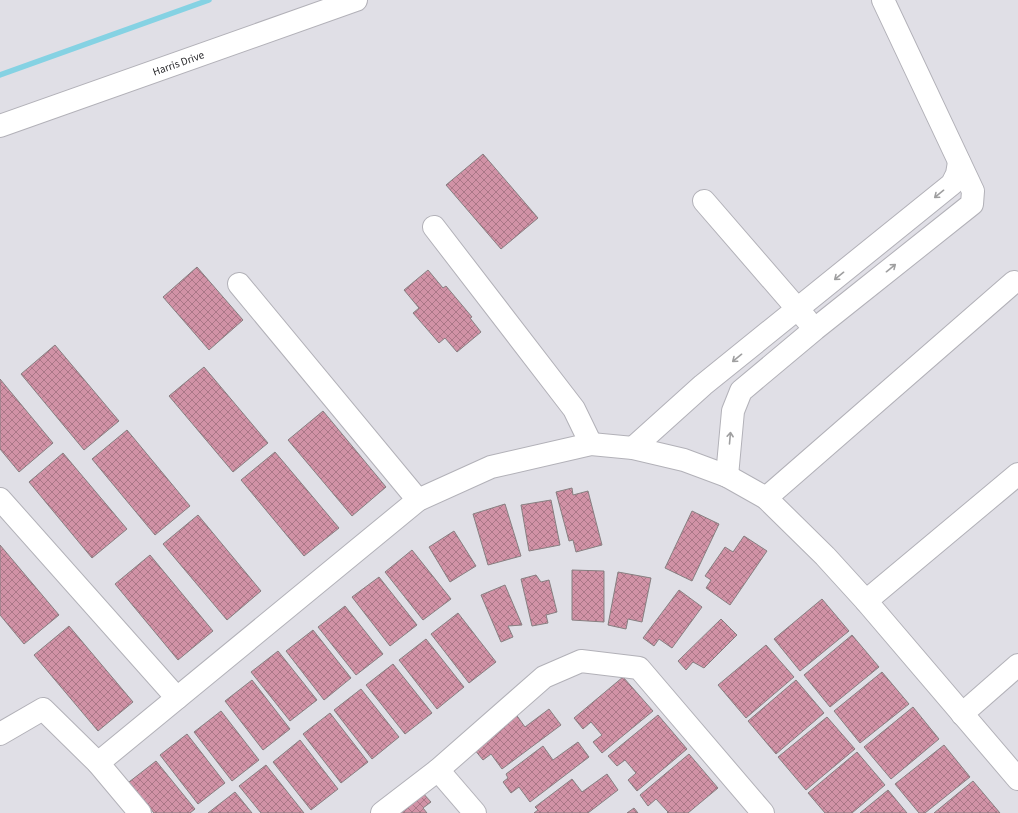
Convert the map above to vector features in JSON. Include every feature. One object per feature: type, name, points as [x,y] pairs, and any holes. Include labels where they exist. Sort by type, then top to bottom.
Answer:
[{"type":"street","name":"Harris Drive","points":[[0,126],[356,0]]},
{"type":"street","points":[[727,476],[733,411],[741,391],[917,246],[972,204],[973,191],[883,0]]},
{"type":"street","points":[[633,448],[703,385],[952,184],[957,174],[959,162]]},
{"type":"street","points":[[704,201],[815,329]]},
{"type":"street","points":[[434,227],[574,409],[591,444]]},
{"type":"street","points":[[899,227],[917,246]]},
{"type":"street","points":[[766,498],[1014,282]]},
{"type":"street","points":[[239,284],[418,500]]},
{"type":"street","points":[[98,763],[418,500],[491,467],[591,444],[633,448],[684,460],[727,476],[766,498],[825,556],[866,601],[1018,779]]},
{"type":"street","points":[[866,601],[1018,474]]},
{"type":"street","points":[[0,499],[177,698]]},
{"type":"street","points":[[382,813],[438,770],[544,678],[581,661],[639,668],[763,813]]},
{"type":"street","points":[[962,714],[1018,664]]},
{"type":"street","points":[[0,734],[44,709],[98,763],[140,813]]},
{"type":"street","points":[[438,770],[475,813]]},
{"type":"building","points":[[483,154],[538,218],[501,249],[446,185]]},
{"type":"building","points":[[197,267],[243,320],[209,350],[163,297]]},
{"type":"building","points":[[428,270],[443,288],[446,286],[472,317],[470,318],[481,332],[457,352],[445,338],[439,343],[413,313],[419,308],[404,290]]},
{"type":"building","points":[[55,345],[119,421],[84,450],[21,374]]},
{"type":"building","points":[[204,367],[268,443],[233,472],[169,396]]},
{"type":"building","points":[[0,379],[53,443],[19,472],[0,449]]},
{"type":"building","points":[[323,411],[386,487],[352,516],[288,440]]},
{"type":"building","points":[[127,430],[190,506],[155,535],[92,459]]},
{"type":"building","points":[[275,452],[339,528],[304,556],[241,480]]},
{"type":"building","points":[[63,453],[127,529],[92,558],[29,482]]},
{"type":"building","points":[[572,488],[573,495],[588,491],[602,545],[576,552],[573,540],[569,541],[556,492]]},
{"type":"building","points":[[551,500],[560,545],[529,551],[521,505]]},
{"type":"building","points":[[505,504],[521,556],[488,565],[473,514]]},
{"type":"building","points":[[692,511],[719,524],[692,581],[665,568]]},
{"type":"building","points":[[198,515],[261,591],[227,620],[163,544]]},
{"type":"building","points":[[454,531],[476,566],[450,582],[429,547]]},
{"type":"building","points":[[744,536],[767,551],[730,605],[706,588],[711,580],[705,576],[725,547],[733,552]]},
{"type":"building","points":[[0,545],[59,615],[24,644],[0,615]]},
{"type":"building","points":[[412,550],[451,599],[423,620],[385,572]]},
{"type":"building","points":[[150,555],[213,631],[178,660],[115,584]]},
{"type":"building","points":[[572,570],[604,571],[604,622],[572,620]]},
{"type":"building","points":[[618,572],[651,578],[642,622],[628,619],[626,629],[608,625]]},
{"type":"building","points":[[536,575],[541,582],[549,580],[557,612],[546,615],[548,623],[532,626],[521,579]]},
{"type":"building","points":[[379,577],[417,625],[390,646],[352,597]]},
{"type":"building","points":[[505,585],[522,625],[508,626],[513,637],[501,642],[481,595]]},
{"type":"building","points":[[679,590],[702,607],[672,648],[659,639],[654,646],[643,638]]},
{"type":"building","points":[[822,599],[849,631],[800,671],[774,639]]},
{"type":"building","points":[[345,606],[383,654],[356,675],[318,627]]},
{"type":"building","points":[[458,613],[496,662],[469,683],[431,634]]},
{"type":"building","points":[[721,619],[737,635],[704,668],[693,662],[686,670],[678,661]]},
{"type":"building","points":[[69,626],[133,702],[98,731],[34,655]]},
{"type":"building","points":[[313,630],[351,678],[324,700],[286,651]]},
{"type":"building","points":[[852,635],[879,667],[830,707],[804,675]]},
{"type":"building","points":[[426,639],[464,687],[437,709],[399,660]]},
{"type":"building","points":[[766,645],[794,677],[746,718],[718,685]]},
{"type":"building","points":[[278,651],[317,700],[290,721],[251,672]]},
{"type":"building","points":[[393,664],[432,713],[405,734],[366,685]]},
{"type":"building","points":[[882,672],[909,704],[860,743],[834,711]]},
{"type":"building","points":[[623,677],[653,711],[602,753],[593,742],[602,735],[591,722],[583,729],[574,718]]},
{"type":"building","points":[[252,680],[290,729],[263,750],[225,701]]},
{"type":"building","points":[[796,680],[824,713],[776,754],[748,721]]},
{"type":"building","points":[[361,689],[399,737],[372,759],[334,710]]},
{"type":"building","points":[[913,707],[939,739],[891,779],[864,747]]},
{"type":"building","points":[[549,709],[561,725],[502,769],[491,754],[483,760],[474,749],[515,713],[525,727]]},
{"type":"building","points":[[221,711],[259,760],[232,781],[194,732]]},
{"type":"building","points":[[330,713],[368,762],[341,783],[303,734]]},
{"type":"building","points":[[658,715],[687,749],[637,791],[628,780],[636,773],[625,760],[617,766],[608,756]]},
{"type":"building","points":[[827,717],[855,749],[806,790],[778,757]]},
{"type":"building","points":[[187,734],[225,783],[198,804],[160,755]]},
{"type":"building","points":[[300,740],[338,789],[311,810],[273,762]]},
{"type":"building","points":[[578,742],[589,757],[530,802],[519,787],[511,793],[503,782],[508,778],[506,774],[543,746],[553,760]]},
{"type":"building","points":[[944,745],[970,777],[925,813],[919,813],[895,784]]},
{"type":"building","points":[[857,752],[885,785],[852,813],[825,813],[808,793]]},
{"type":"building","points":[[689,754],[718,788],[688,813],[667,813],[668,812],[656,799],[648,806],[640,795]]},
{"type":"building","points":[[156,761],[195,809],[190,813],[154,813],[129,782]]},
{"type":"building","points":[[266,765],[304,813],[261,813],[239,786]]},
{"type":"building","points":[[607,774],[618,790],[588,813],[534,813],[538,810],[535,807],[572,779],[582,792]]},
{"type":"building","points":[[973,781],[1000,813],[934,813]]},
{"type":"building","points":[[888,790],[907,813],[860,813]]},
{"type":"building","points":[[421,791],[431,802],[423,808],[427,813],[388,813]]},
{"type":"building","points":[[235,792],[252,813],[208,813]]},
{"type":"building","points":[[634,808],[638,813],[627,813]]},
{"type":"waterway","points":[[0,75],[209,0]]}]
